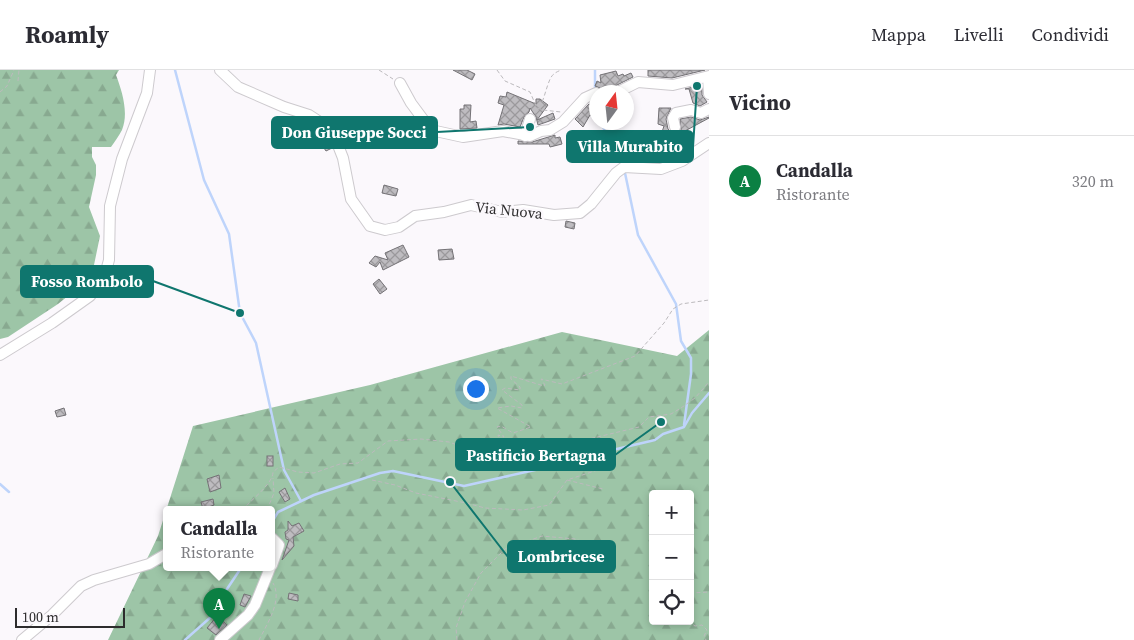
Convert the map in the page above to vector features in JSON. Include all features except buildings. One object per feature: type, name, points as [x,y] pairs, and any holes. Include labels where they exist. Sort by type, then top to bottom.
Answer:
[{"type":"street","points":[[0,355],[52,323],[90,296],[104,278],[110,260],[110,206],[122,159],[147,93],[150,70]]},
{"type":"street","name":"Via Nuova","points":[[220,70],[238,87],[284,107],[309,115],[332,130],[343,158],[351,199],[370,226],[385,230],[399,227],[415,216],[444,212],[470,205],[502,212],[523,210],[554,214],[580,213],[591,204],[616,173],[624,167],[661,169],[682,161],[709,143]]},
{"type":"street","points":[[632,85],[638,82],[673,85],[703,76],[709,94]]},
{"type":"street","points":[[400,83],[411,103],[431,130],[450,136],[463,137],[503,131],[530,136],[541,131],[550,130],[563,122],[585,98],[589,96]]},
{"type":"street","points":[[675,127],[673,118],[676,113],[691,110],[701,113],[709,109]]},
{"type":"street","points":[[525,136],[530,119]]},
{"type":"street","points":[[275,541],[279,546],[275,556]]},
{"type":"street","points":[[22,640],[52,615],[81,586],[94,580],[149,564],[163,556]]},
{"type":"street","points":[[220,640],[248,615],[255,605],[269,571]]},
{"type":"path","points":[[0,92],[7,86],[14,70]]},
{"type":"path","points":[[18,81],[19,70]]},
{"type":"path","points":[[379,70],[400,83]]},
{"type":"path","points":[[496,70],[505,82],[530,92],[534,104],[540,109],[563,112],[576,107]]},
{"type":"path","points":[[540,109],[550,79],[561,70]]},
{"type":"path","points":[[709,300],[682,304],[673,309],[664,324],[635,356],[562,384],[541,378],[544,386],[511,376],[510,379],[520,387],[520,390],[505,388],[502,390],[522,405],[522,408],[511,406],[497,408],[531,427],[513,433],[501,426],[497,427],[504,437],[498,435],[499,439],[518,450],[538,445],[550,446],[575,442],[639,427],[649,417],[671,414],[695,398],[709,382]]},
{"type":"path","points":[[269,506],[274,493],[272,472],[279,467],[298,472],[314,473],[340,464],[358,463],[388,441],[421,439],[449,442],[479,450],[488,449],[494,444],[508,445]]},
{"type":"path","points":[[372,480],[395,485],[416,493],[485,508],[523,510],[549,505],[567,480],[610,466],[591,459],[591,450],[598,446],[562,449],[575,444],[575,442]]},
{"type":"path","points":[[247,506],[259,496],[273,477]]},
{"type":"path","points":[[567,480],[603,490]]},
{"type":"path","points":[[457,640],[456,628],[465,602],[481,572],[505,549],[542,536],[575,539],[602,549]]},
{"type":"path","points":[[259,640],[274,611],[276,587],[271,571]]},
{"type":"path","points":[[694,593],[709,592]]},
{"type":"path","points":[[694,625],[702,625],[707,630],[704,636],[706,640]]},
{"type":"green space","points":[[0,70],[119,70],[116,75],[122,95],[125,116],[122,130],[111,147],[92,147],[96,175],[89,207],[100,236],[94,265],[84,283],[58,304],[8,337],[0,339]]},
{"type":"green space","points":[[709,330],[709,640],[108,640],[158,536],[163,520],[163,571],[275,571],[275,506],[167,506],[193,426],[370,385],[562,332],[677,356]]},
{"type":"waterway","points":[[175,70],[204,180],[229,234],[240,313],[256,343],[284,470],[301,501]]},
{"type":"waterway","points":[[595,70],[595,85]]},
{"type":"waterway","points":[[604,130],[619,156]]},
{"type":"waterway","points":[[625,173],[638,235],[676,304],[681,341],[691,358],[691,374],[684,425]]},
{"type":"waterway","points":[[275,517],[278,512],[314,495],[380,473],[393,471],[464,486],[535,470],[558,460],[570,460],[655,440],[663,434],[684,427],[692,413],[709,393]]},
{"type":"waterway","points":[[0,484],[9,492]]},
{"type":"waterway","points":[[185,640],[212,616],[239,571]]},
{"type":"place","name":"Villa Murabito","points":[[697,86]]},
{"type":"place","name":"Don Giuseppe Socci","points":[[530,127]]},
{"type":"place","name":"Fosso Rombolo","points":[[240,313]]},
{"type":"place","name":"Pastificio Bertagna","points":[[661,422]]},
{"type":"place","name":"Lombricese","points":[[450,482]]},
{"type":"place","name":"Candalla","points":[[219,629]]}]
